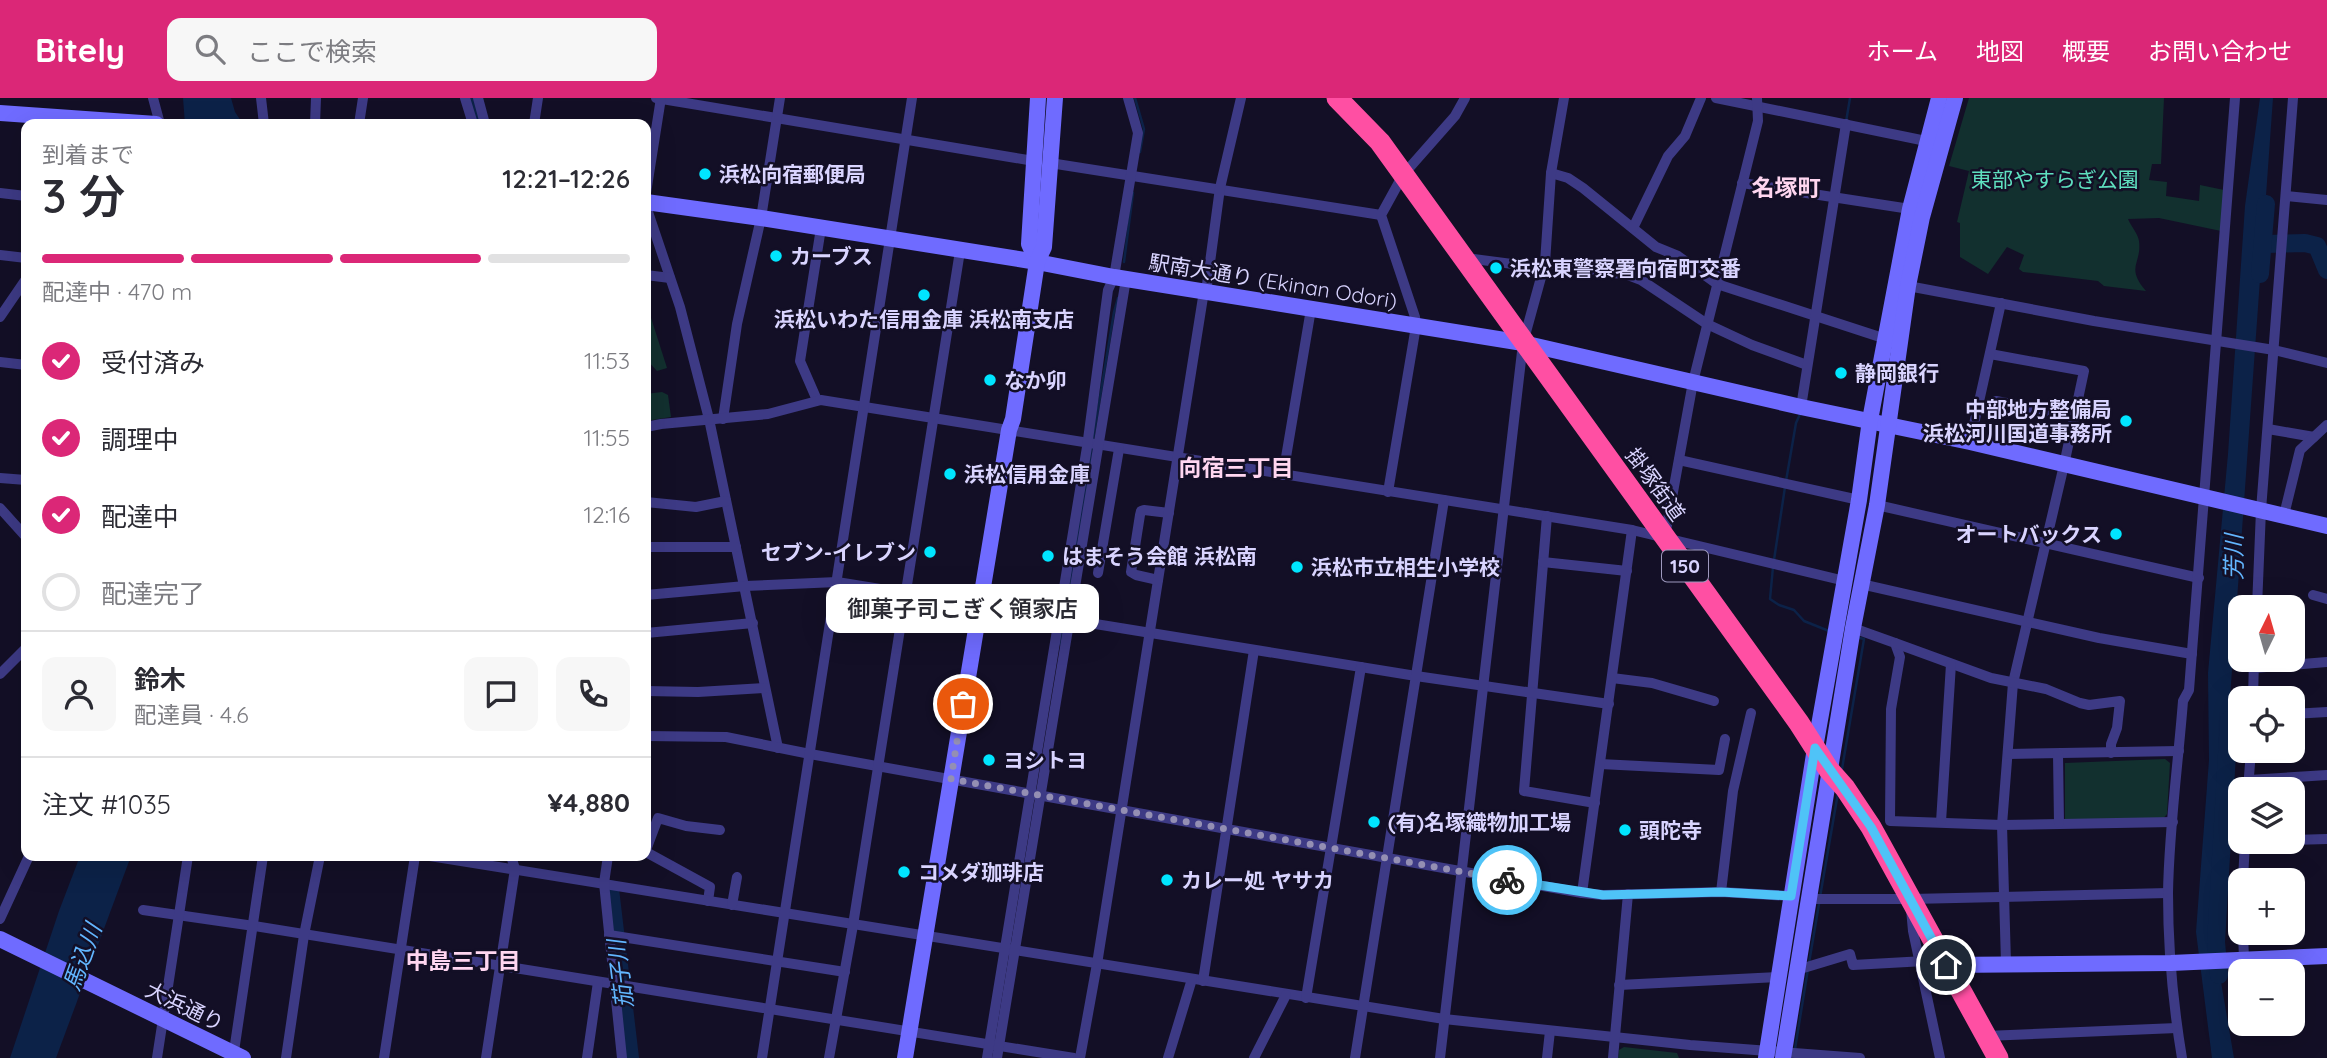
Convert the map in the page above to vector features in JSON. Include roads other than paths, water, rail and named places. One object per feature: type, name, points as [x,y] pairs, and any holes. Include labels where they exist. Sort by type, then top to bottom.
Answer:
[{"type":"highway","name":"掛塚街道","points":[[1337,98],[1380,142],[1665,537],[1829,770],[1880,824],[1911,900],[1997,1058]]},
{"type":"street","points":[[153,98],[157,119]]},
{"type":"street","points":[[261,98],[263,119]]},
{"type":"street","points":[[315,119],[316,98]]},
{"type":"street","points":[[360,119],[363,98]]},
{"type":"street","points":[[465,98],[471,119]]},
{"type":"street","points":[[478,98],[484,119]]},
{"type":"street","points":[[535,119],[538,98]]},
{"type":"street","points":[[651,156],[659,98],[1381,215]]},
{"type":"street","points":[[723,419],[737,324],[761,218],[780,98]]},
{"type":"street","points":[[761,1058],[838,582],[912,98]]},
{"type":"street","points":[[1038,98],[1042,162]]},
{"type":"street","points":[[905,1058],[1009,430],[1013,419],[1037,262],[1029,244],[1055,98]]},
{"type":"street","points":[[988,1058],[995,1045],[1120,278],[1138,132],[1128,98]]},
{"type":"street","points":[[1080,1058],[1220,188],[1241,98]]},
{"type":"street","points":[[1388,492],[1416,317],[1381,215],[1403,175],[1455,116],[1465,98]]},
{"type":"street","points":[[1440,1058],[1523,343],[1544,265],[1551,173],[1564,98]]},
{"type":"street","points":[[1633,228],[1668,156],[1685,136],[1701,98]]},
{"type":"street","points":[[1716,98],[1757,102],[1926,141]]},
{"type":"street","points":[[1775,1055],[1797,970],[1853,628],[1853,583],[1859,500],[1870,420],[1910,209],[1939,98]]},
{"type":"street","points":[[1775,1055],[1778,978],[1815,748],[1853,583],[1877,505],[1908,286],[1922,217],[1955,98]]},
{"type":"street","points":[[2182,1058],[2177,1028],[2176,963],[2168,893],[2183,701],[2189,690],[2206,497],[2235,98]]},
{"type":"street","points":[[2257,595],[2259,509],[2268,429],[2293,98]]},
{"type":"street","points":[[1665,537],[1693,382],[1758,121],[1757,102]]},
{"type":"street","points":[[0,113],[62,119]]},
{"type":"street","points":[[1801,407],[1846,124]]},
{"type":"street","points":[[1551,173],[1568,178],[1583,188],[1656,247],[1678,256],[1717,284],[1885,339]]},
{"type":"street","points":[[1742,183],[1910,209]]},
{"type":"street","points":[[0,193],[21,195]]},
{"type":"street","points":[[2287,196],[2327,200]]},
{"type":"street","name":"駅南大通り (Ekinan Odori)","points":[[651,205],[761,218],[1523,343],[1801,407],[1970,442],[2327,526]]},
{"type":"street","points":[[651,219],[680,307],[709,419],[778,748]]},
{"type":"street","points":[[817,400],[800,361],[821,228]]},
{"type":"street","points":[[830,1058],[960,251]]},
{"type":"street","points":[[0,255],[21,257]]},
{"type":"street","points":[[1463,258],[1628,275],[1641,280],[1707,324],[1752,345],[1807,365]]},
{"type":"street","points":[[651,276],[670,278]]},
{"type":"street","points":[[0,317],[21,286]]},
{"type":"street","points":[[1908,286],[2273,350],[2327,363]]},
{"type":"street","points":[[1970,442],[2001,303]]},
{"type":"street","points":[[1283,475],[1311,309]]},
{"type":"street","points":[[1990,354],[2084,371],[2013,683],[2002,825],[2006,963]]},
{"type":"street","points":[[0,362],[21,364]]},
{"type":"street","points":[[651,426],[768,414],[817,400],[865,407],[1632,530],[2099,638],[2192,654]]},
{"type":"street","points":[[1996,401],[2074,416]]},
{"type":"street","points":[[2284,515],[2300,450],[2327,425]]},
{"type":"street","points":[[2268,429],[2314,437]]},
{"type":"street","points":[[1098,573],[1119,449]]},
{"type":"street","points":[[1679,460],[1859,500]]},
{"type":"street","points":[[0,478],[21,480]]},
{"type":"street","points":[[1354,1058],[1444,500]]},
{"type":"street","points":[[651,502],[696,507],[726,501]]},
{"type":"street","points":[[1877,505],[2199,578]]},
{"type":"street","points":[[0,508],[21,531]]},
{"type":"street","points":[[1158,580],[1132,572],[1138,528],[1141,511],[1169,513]]},
{"type":"street","points":[[1547,516],[1524,791],[1595,803]]},
{"type":"street","points":[[1581,893],[1632,530]]},
{"type":"street","points":[[651,547],[736,547]]},
{"type":"street","points":[[1543,562],[1627,571]]},
{"type":"street","points":[[651,595],[745,586],[838,582],[1416,676],[1609,704]]},
{"type":"street","points":[[2313,595],[2327,599]]},
{"type":"street","points":[[651,633],[752,623]]},
{"type":"street","points":[[1853,628],[1991,678],[2046,689],[2080,703],[2089,705],[2120,701],[2111,753]]},
{"type":"street","points":[[1895,643],[1900,657],[1891,709],[1880,824],[2173,822]]},
{"type":"street","points":[[1168,1058],[1198,980],[1254,650]]},
{"type":"street","points":[[0,674],[21,653]]},
{"type":"street","points":[[2305,663],[2327,662]]},
{"type":"street","points":[[1941,822],[1951,664]]},
{"type":"street","points":[[1306,998],[1361,667]]},
{"type":"street","points":[[1612,678],[1652,683],[1714,701]]},
{"type":"street","points":[[651,691],[698,692],[765,688]]},
{"type":"street","points":[[2305,713],[2327,712]]},
{"type":"street","points":[[1721,892],[1733,791],[1751,713]]},
{"type":"street","points":[[651,736],[723,737],[1581,893],[1603,895],[1721,892],[1791,896]]},
{"type":"street","points":[[1601,764],[1719,770],[1725,739]]},
{"type":"street","points":[[2008,754],[2179,751]]},
{"type":"street","points":[[2058,754],[2059,823]]},
{"type":"street","points":[[2305,778],[2327,775]]},
{"type":"street","points":[[651,837],[658,818],[686,826],[720,830]]},
{"type":"street","points":[[2305,839],[2327,838]]},
{"type":"street","points":[[651,854],[710,887],[708,901]]},
{"type":"street","points":[[0,919],[27,861]]},
{"type":"street","points":[[157,1058],[187,861]]},
{"type":"street","points":[[237,1056],[263,861]]},
{"type":"street","points":[[286,1058],[304,934],[319,861]]},
{"type":"street","points":[[384,1058],[414,861]]},
{"type":"street","points":[[475,861],[784,914],[1444,1019],[1775,1055],[1860,1058]]},
{"type":"street","points":[[486,1058],[502,965],[514,869],[512,861]]},
{"type":"street","points":[[607,861],[604,883],[622,1058]]},
{"type":"street","points":[[732,905],[737,877]]},
{"type":"street","points":[[1809,899],[1911,900],[2168,893]]},
{"type":"street","points":[[1613,1058],[1628,894]]},
{"type":"street","points":[[1911,900],[1913,931],[1940,1058]]},
{"type":"street","points":[[143,910],[836,1018],[1074,1058]]},
{"type":"street","points":[[609,935],[845,972]]},
{"type":"street","name":"大浜通り","points":[[0,939],[237,1056]]},
{"type":"street","points":[[1797,970],[1850,954],[1853,965],[1920,962],[2176,963],[2228,960]]},
{"type":"street","points":[[2260,959],[2327,956]]},
{"type":"street","points":[[1619,985],[1778,978]]},
{"type":"street","points":[[587,1058],[598,982]]},
{"type":"street","points":[[1254,1058],[1286,995]]},
{"type":"street","points":[[1986,1036],[2177,1028]]},
{"type":"street","points":[[1547,1058],[1549,1031]]},
{"type":"street","points":[[995,1045],[998,1058]]},
{"type":"street","points":[[1688,1058],[1690,1045]]},
{"type":"water","points":[[183,98],[231,98],[240,119],[185,119]]},
{"type":"water","points":[[2260,98],[2273,98],[2237,595],[2228,595],[2228,672],[2232,672],[2231,686],[2228,686],[2228,726],[2213,935],[2228,1036],[2230,1036],[2234,1058],[2212,1058],[2196,932],[2209,760],[2208,673],[2228,454],[2245,206]]},
{"type":"water","name":"馬込川","points":[[78,861],[129,861],[56,1058],[10,1058]]},
{"type":"waterway","name":"茄子川","points":[[472,98],[478,119]]},
{"type":"waterway","points":[[1135,98],[1144,129],[1140,152]]},
{"type":"waterway","points":[[1846,122],[1850,98]]},
{"type":"waterway","points":[[1124,262],[1133,193]]},
{"type":"waterway","name":"芳川","points":[[2260,274],[2266,204]]},
{"type":"waterway","points":[[2264,244],[2305,243],[2317,246],[2327,270]]},
{"type":"waterway","points":[[1093,440],[1118,298]]},
{"type":"waterway","points":[[1786,481],[1796,423],[1801,412]]},
{"type":"waterway","points":[[1065,616],[1092,447]]},
{"type":"waterway","points":[[1774,560],[1785,487]]},
{"type":"waterway","points":[[1773,567],[1770,599],[1794,610],[1804,621],[1829,631]]},
{"type":"waterway","points":[[1060,644],[1064,623]]},
{"type":"waterway","points":[[1842,769],[1864,639],[1856,637]]},
{"type":"waterway","name":"芳川","points":[[2219,975],[2216,942],[2228,737]]},
{"type":"waterway","points":[[1820,897],[1838,793]]},
{"type":"waterway","name":"茄子川","points":[[610,889],[630,1058]]},
{"type":"waterway","points":[[1809,963],[1819,904]]},
{"type":"waterway","points":[[1795,1049],[1808,969]]},
{"type":"place","name":"浜松向宿郵便局","points":[[705,174]]},
{"type":"place","name":"カーブス","points":[[776,256]]},
{"type":"place","name":"浜松東警察署向宿町交番","points":[[1496,268]]},
{"type":"place","name":"浜松いわた信用金庫 浜松南支店","points":[[924,295]]},
{"type":"place","name":"静岡銀行","points":[[1841,373]]},
{"type":"place","name":"なか卯","points":[[990,380]]},
{"type":"place","name":"中部地方整備局 浜松河川国道事務所","points":[[2126,421]]},
{"type":"place","name":"浜松信用金庫","points":[[950,474]]},
{"type":"place","name":"オートバックス","points":[[2116,534]]},
{"type":"place","name":"セブン-イレブン","points":[[930,552]]},
{"type":"place","name":"はまそう会館 浜松南","points":[[1048,556]]},
{"type":"place","name":"浜松市立相生小学校","points":[[1297,567]]},
{"type":"place","name":"御菓子司こぎく領家店","points":[[963,704]]},
{"type":"place","name":"ヨシトヨ","points":[[989,760]]},
{"type":"place","name":"(有)名塚織物加工場","points":[[1374,822]]},
{"type":"place","name":"頭陀寺","points":[[1625,830]]},
{"type":"place","name":"コメダ珈琲店","points":[[904,872]]},
{"type":"place","name":"カレー処 ヤサカ","points":[[1167,880]]},
{"type":"district","name":"名塚町","points":[[1786,187]]},
{"type":"district","name":"向宿三丁目","points":[[1236,467]]},
{"type":"district","name":"中島三丁目","points":[[463,960]]},
{"type":"park label","name":"東部やすらぎ公園","points":[[2055,179]]}]
